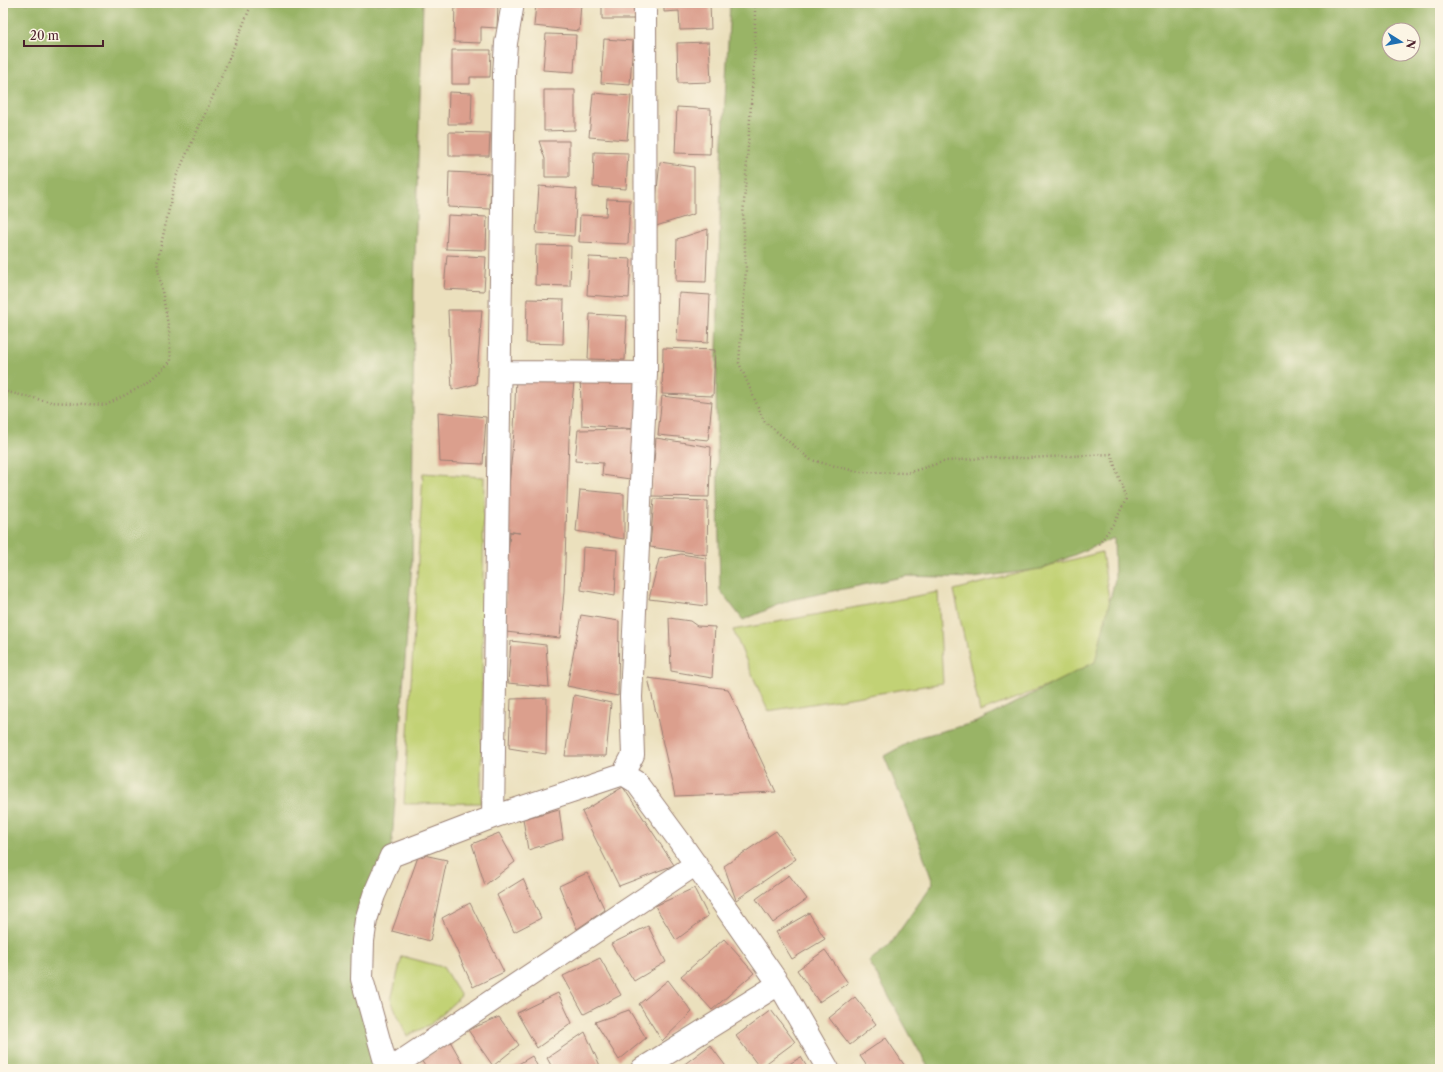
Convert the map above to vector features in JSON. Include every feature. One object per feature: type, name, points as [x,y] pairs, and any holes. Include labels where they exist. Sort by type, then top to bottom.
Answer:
[{"type":"street","points":[[493,817],[504,74],[506,44],[513,3]]},
{"type":"street","points":[[386,1069],[362,979],[363,941],[366,920],[374,895],[391,856],[493,817],[623,774],[633,755],[631,697],[646,374],[645,3]]},
{"type":"street","points":[[500,372],[646,374]]},
{"type":"street","points":[[623,774],[636,782],[696,864],[779,984],[828,1069]]},
{"type":"street","points":[[390,1069],[696,864]]},
{"type":"street","points":[[642,1069],[779,984]]},
{"type":"path","points":[[3,391],[52,402],[106,405],[146,384],[171,361],[169,330],[157,263],[176,177],[218,85],[250,8],[250,3]]},
{"type":"path","points":[[755,3],[756,48],[743,216],[746,269],[739,363],[764,421],[811,460],[859,472],[907,473],[946,461],[1111,454],[1126,500],[1116,520],[1100,544]]},
{"type":"green space","points":[[3,3],[423,3],[414,289],[412,562],[391,856],[363,941],[387,1069],[3,1069]]},
{"type":"green space","points":[[730,3],[1440,3],[1440,1069],[929,1069],[869,961],[889,946],[933,883],[913,826],[884,756],[919,737],[977,722],[1095,662],[1115,579],[1114,538],[1041,569],[973,578],[907,576],[790,600],[743,620],[720,590],[716,396],[721,177]]},
{"type":"green space","points":[[423,473],[484,477],[481,803],[404,804]]},
{"type":"green space","points":[[1102,552],[1118,659],[980,712],[954,590]]},
{"type":"green space","points":[[938,592],[943,683],[768,711],[733,630]]},
{"type":"green space","points":[[402,956],[443,967],[461,996],[431,1024],[407,1036],[391,1000]]},
{"type":"building","points":[[455,3],[498,3],[497,28],[481,27],[481,43],[454,42]]},
{"type":"building","points":[[536,3],[581,3],[579,31],[534,26]]},
{"type":"building","points":[[602,3],[637,3],[636,19],[602,19]]},
{"type":"building","points":[[664,3],[710,3],[711,29],[680,30],[679,11],[664,12]]},
{"type":"building","points":[[546,34],[576,35],[574,72],[543,70]]},
{"type":"building","points":[[604,39],[633,41],[630,85],[601,83]]},
{"type":"building","points":[[709,42],[711,82],[678,83],[677,43]]},
{"type":"building","points":[[452,50],[491,50],[490,77],[470,77],[470,84],[452,84]]},
{"type":"building","points":[[544,90],[575,90],[575,130],[544,131]]},
{"type":"building","points":[[449,92],[472,93],[471,124],[448,124]]},
{"type":"building","points":[[593,93],[631,96],[627,140],[589,137]]},
{"type":"building","points":[[677,107],[711,109],[710,154],[675,153]]},
{"type":"building","points":[[449,132],[490,133],[489,156],[449,156]]},
{"type":"building","points":[[539,141],[569,141],[569,177],[545,177],[545,159]]},
{"type":"building","points":[[594,152],[628,153],[626,189],[593,187]]},
{"type":"building","points":[[660,162],[694,167],[694,214],[653,227]]},
{"type":"building","points":[[449,172],[491,174],[490,209],[448,207]]},
{"type":"building","points":[[539,186],[577,189],[574,236],[536,233]]},
{"type":"building","points":[[607,199],[630,200],[628,244],[579,242],[580,215],[606,216]]},
{"type":"building","points":[[448,215],[487,217],[486,250],[446,249]]},
{"type":"building","points":[[708,229],[706,282],[676,281],[677,239]]},
{"type":"building","points":[[536,245],[571,246],[570,286],[535,285]]},
{"type":"building","points":[[447,255],[486,257],[484,291],[444,289]]},
{"type":"building","points":[[589,257],[631,259],[629,298],[587,295]]},
{"type":"building","points":[[679,293],[710,295],[708,343],[677,341]]},
{"type":"building","points":[[527,299],[564,300],[563,344],[526,343]]},
{"type":"building","points":[[448,310],[482,310],[476,384],[452,390]]},
{"type":"building","points":[[590,314],[627,316],[625,360],[588,359]]},
{"type":"building","points":[[663,348],[715,350],[713,396],[662,394]]},
{"type":"building","points":[[516,376],[574,381],[569,438],[564,591],[560,638],[506,632],[505,586],[510,532],[520,533],[505,531],[514,431]]},
{"type":"building","points":[[580,377],[642,380],[637,480],[602,475],[603,463],[575,461],[578,430],[636,429],[582,425]]},
{"type":"building","points":[[662,396],[712,402],[708,440],[658,435]]},
{"type":"building","points":[[438,412],[486,417],[483,464],[440,462]]},
{"type":"building","points":[[656,438],[711,447],[709,497],[651,496]]},
{"type":"building","points":[[580,490],[624,494],[624,539],[576,531]]},
{"type":"building","points":[[654,499],[708,501],[707,555],[650,547]]},
{"type":"building","points":[[583,547],[617,550],[615,596],[581,590]]},
{"type":"building","points":[[681,554],[706,558],[707,606],[649,599],[659,559]]},
{"type":"building","points":[[581,615],[619,621],[618,696],[567,686]]},
{"type":"building","points":[[669,618],[690,621],[697,626],[715,627],[712,678],[671,671]]},
{"type":"building","points":[[511,641],[546,645],[549,687],[508,683]]},
{"type":"building","points":[[648,678],[728,689],[776,792],[675,796]]},
{"type":"building","points":[[574,695],[611,703],[606,756],[565,756]]},
{"type":"building","points":[[547,698],[546,754],[509,748],[511,699]]},
{"type":"building","points":[[623,787],[674,865],[619,886],[582,812]]},
{"type":"building","points":[[559,809],[563,839],[528,850],[523,819]]},
{"type":"building","points":[[776,831],[796,859],[736,900],[724,866]]},
{"type":"building","points":[[499,833],[515,862],[485,885],[472,844]]},
{"type":"building","points":[[419,854],[447,860],[430,941],[392,931]]},
{"type":"building","points":[[587,873],[605,910],[577,929],[559,886]]},
{"type":"building","points":[[789,875],[807,899],[773,923],[756,899]]},
{"type":"building","points":[[523,879],[541,918],[514,932],[497,895]]},
{"type":"building","points":[[694,888],[708,916],[676,940],[655,906]]},
{"type":"building","points":[[470,903],[504,972],[473,987],[442,918]]},
{"type":"building","points":[[809,913],[825,939],[792,959],[776,932]]},
{"type":"building","points":[[648,926],[666,962],[634,981],[611,944]]},
{"type":"building","points":[[724,939],[754,973],[712,1010],[681,976]]},
{"type":"building","points":[[825,950],[848,983],[819,1002],[797,970]]},
{"type":"building","points":[[600,958],[621,995],[584,1014],[563,976]]},
{"type":"building","points":[[668,980],[692,1012],[662,1041],[639,1004]]},
{"type":"building","points":[[558,993],[572,1023],[537,1048],[517,1013]]},
{"type":"building","points":[[855,997],[876,1024],[850,1045],[829,1018]]},
{"type":"building","points":[[629,1010],[646,1038],[619,1060],[595,1022]]},
{"type":"building","points":[[771,1010],[795,1042],[760,1068],[736,1036]]},
{"type":"building","points":[[499,1017],[519,1045],[493,1066],[468,1030]]},
{"type":"building","points":[[585,1032],[601,1068],[553,1069],[547,1058]]},
{"type":"building","points":[[886,1038],[907,1069],[869,1069],[860,1056]]},
{"type":"building","points":[[450,1041],[466,1069],[427,1069],[421,1060]]},
{"type":"building","points":[[710,1045],[728,1069],[678,1069]]},
{"type":"building","points":[[532,1056],[539,1069],[510,1069]]},
{"type":"building","points":[[801,1057],[808,1069],[781,1069]]}]
